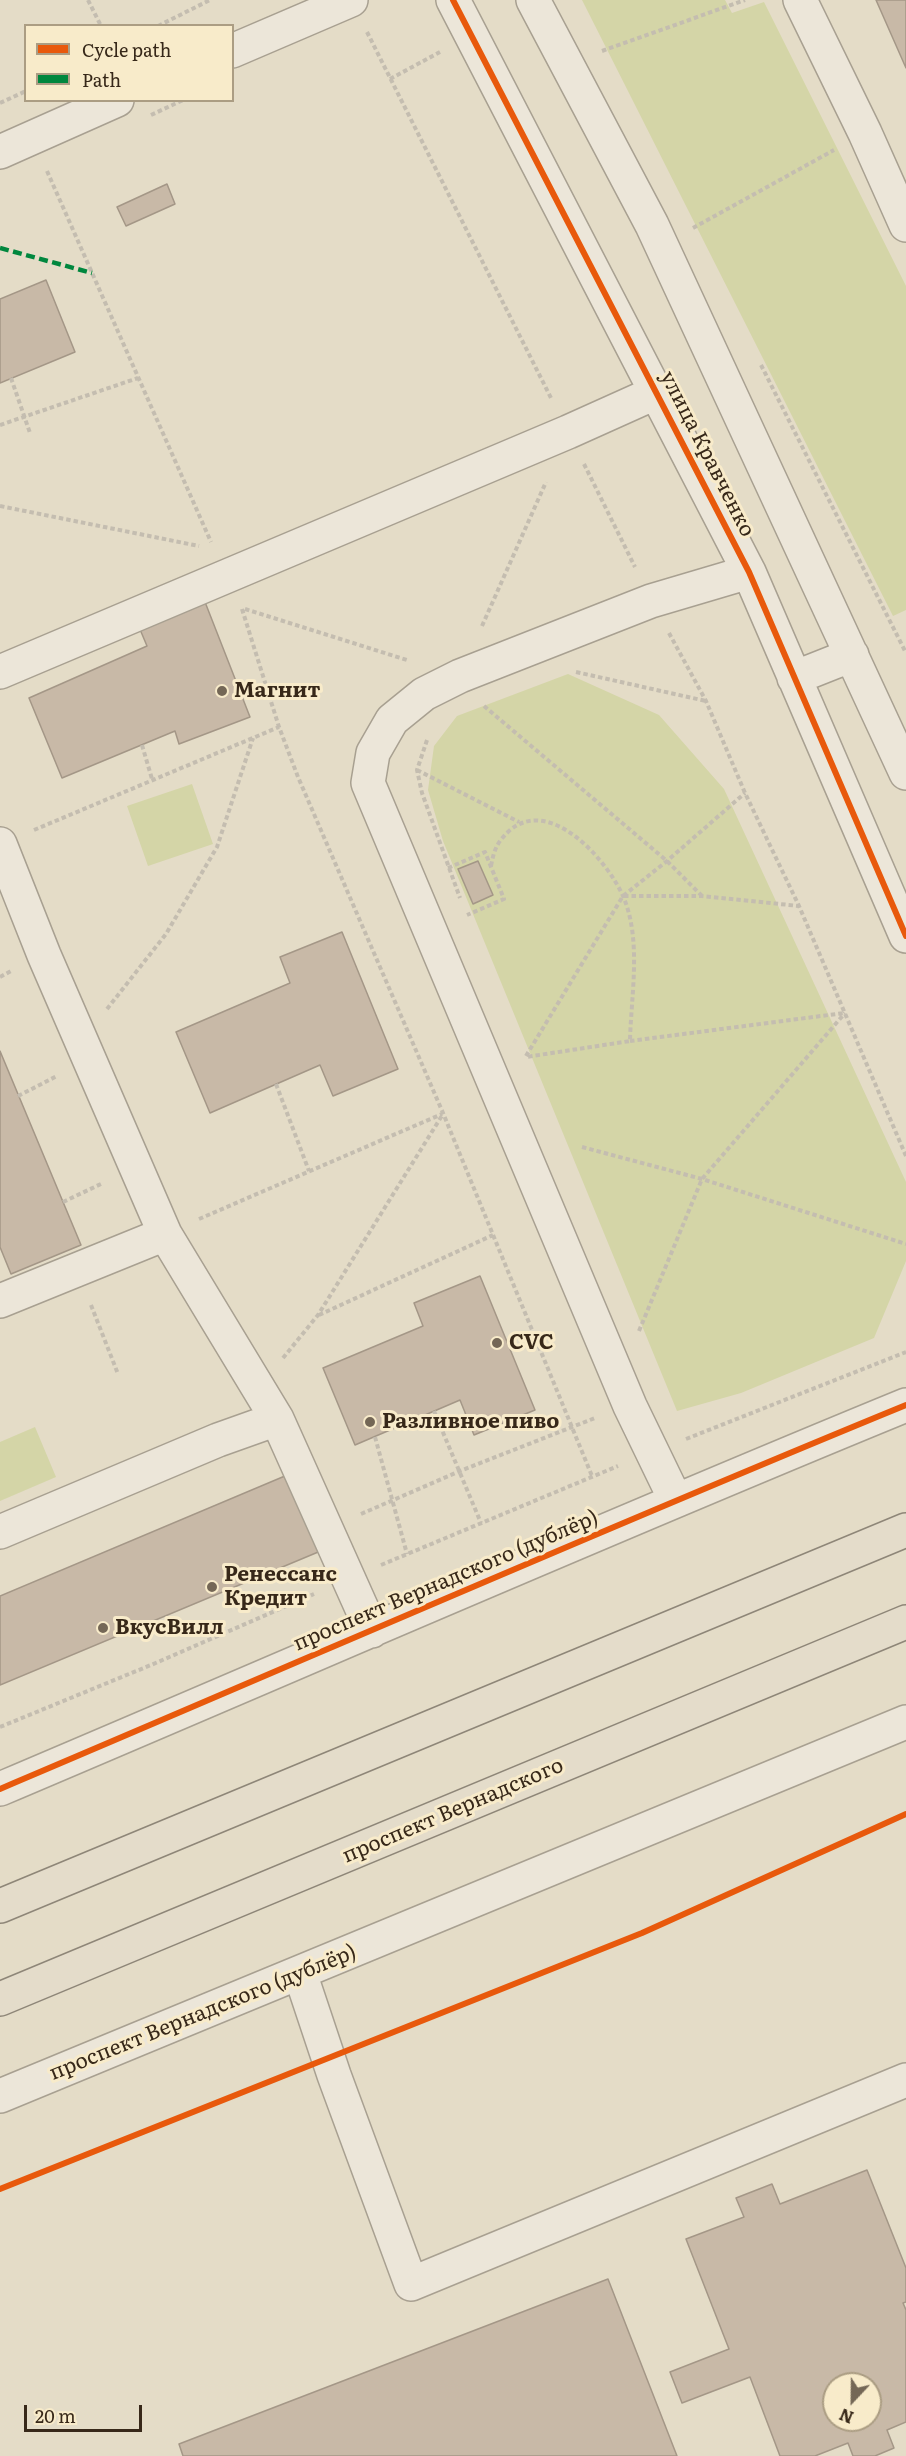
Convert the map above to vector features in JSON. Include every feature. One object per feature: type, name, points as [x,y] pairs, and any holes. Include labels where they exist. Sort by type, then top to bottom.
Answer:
[{"type":"main road","points":[[0,1906],[906,1530]]},
{"type":"main road","name":"проспект Вернадского","points":[[0,1999],[906,1622]]},
{"type":"street","points":[[234,50],[351,0]]},
{"type":"street","name":"улица Кравченко","points":[[453,0],[749,572],[906,936]]},
{"type":"street","points":[[533,0],[652,225],[906,773]]},
{"type":"street","points":[[800,0],[865,133],[906,225]]},
{"type":"street","points":[[0,152],[112,102]]},
{"type":"street","points":[[0,672],[220,563],[568,432],[657,392]]},
{"type":"street","points":[[675,1499],[625,1392],[368,783],[373,753],[392,720],[424,694],[460,676],[651,601],[749,572]]},
{"type":"street","points":[[794,678],[852,655]]},
{"type":"street","points":[[0,844],[44,955],[165,1234],[277,1419],[372,1631]]},
{"type":"street","points":[[0,1300],[165,1234]]},
{"type":"street","name":"проспект Вернадского (дублёр)","points":[[0,1789],[675,1499],[906,1405]]},
{"type":"street","points":[[0,1532],[218,1440],[277,1419]]},
{"type":"street","name":"проспект Вернадского (дублёр)","points":[[0,2096],[906,1722]]},
{"type":"street","points":[[300,1973],[334,2075],[411,2284],[906,2080]]},
{"type":"path","points":[[88,0],[100,24]]},
{"type":"path","points":[[162,24],[210,0]]},
{"type":"path","points":[[597,53],[745,0]]},
{"type":"path","points":[[390,79],[448,47]]},
{"type":"path","points":[[0,104],[24,92]]},
{"type":"path","points":[[698,238],[693,228],[865,133]]},
{"type":"path","points":[[32,137],[242,608],[279,727],[443,1113],[592,1476]]},
{"type":"path","points":[[761,364],[906,653]]},
{"type":"path","points":[[11,378],[30,433]]},
{"type":"path","points":[[0,425],[138,378]]},
{"type":"path","points":[[242,608],[460,676],[568,432]]},
{"type":"path","points":[[0,506],[220,563]]},
{"type":"path","points":[[566,670],[706,700]]},
{"type":"path","points":[[490,698],[480,702],[667,861],[702,896]]},
{"type":"path","points":[[0,844],[279,727]]},
{"type":"path","points":[[82,1042],[166,934],[218,847],[253,738]]},
{"type":"path","points":[[427,739],[417,770],[422,793],[448,868],[467,915],[504,899],[485,852],[448,868]]},
{"type":"path","points":[[142,745],[152,779]]},
{"type":"path","points":[[417,770],[519,822],[546,820],[573,834],[599,858],[623,896],[633,937],[630,1041]]},
{"type":"path","points":[[526,1057],[623,896],[745,793]]},
{"type":"path","points":[[491,866],[494,847],[519,822]]},
{"type":"path","points":[[623,896],[702,896],[799,906]]},
{"type":"path","points":[[326,1529],[459,1471],[571,1427],[625,1392],[702,1179],[845,1013],[526,1057]]},
{"type":"path","points":[[521,1046],[526,1057]]},
{"type":"path","points":[[276,1084],[309,1171]]},
{"type":"path","points":[[165,1234],[443,1113]]},
{"type":"path","points":[[257,1389],[318,1315],[443,1113]]},
{"type":"path","points":[[582,1147],[702,1179],[906,1244]]},
{"type":"path","points":[[63,1202],[136,1167]]},
{"type":"path","points":[[318,1315],[493,1235]]},
{"type":"path","points":[[76,1269],[118,1374]]},
{"type":"path","points":[[0,1727],[152,1665],[592,1476],[906,1352]]},
{"type":"path","points":[[434,1411],[482,1523]]},
{"type":"path","points":[[375,1437],[407,1554]]},
{"type":"green space","points":[[582,0],[725,0],[732,13],[764,2],[906,286],[906,610],[893,616]]},
{"type":"green space","points":[[568,674],[659,715],[724,789],[906,1182],[906,1261],[874,1338],[741,1393],[677,1411],[443,841],[428,790],[434,746],[457,716]]},
{"type":"green space","points":[[192,784],[213,844],[148,866],[127,806]]},
{"type":"green space","points":[[35,1427],[56,1477],[0,1501],[0,1442]]},
{"type":"building","points":[[876,0],[906,0],[906,68]]},
{"type":"building","points":[[167,184],[175,204],[126,226],[117,207]]},
{"type":"building","points":[[46,280],[75,352],[0,383],[0,299]]},
{"type":"building","points":[[205,602],[250,717],[179,744],[175,731],[62,778],[29,698],[147,646],[139,627]]},
{"type":"building","points":[[478,861],[493,895],[473,904],[458,869]]},
{"type":"building","points":[[342,932],[398,1069],[333,1096],[320,1065],[210,1113],[176,1032],[290,983],[280,957]]},
{"type":"building","points":[[0,1051],[81,1245],[11,1274],[0,1247]]},
{"type":"building","points":[[480,1276],[535,1410],[474,1435],[460,1400],[355,1445],[323,1368],[423,1326],[414,1303]]},
{"type":"building","points":[[292,1473],[323,1550],[0,1685],[0,1596]]},
{"type":"building","points":[[867,2170],[906,2268],[906,2302],[903,2303],[906,2310],[906,2422],[887,2430],[894,2448],[875,2456],[853,2456],[848,2443],[815,2456],[780,2456],[750,2377],[682,2403],[670,2372],[729,2349],[686,2239],[744,2217],[736,2198],[772,2184],[780,2204]]},
{"type":"building","points":[[608,2279],[677,2456],[183,2456],[179,2444]]},
{"type":"marked path","points":[[0,248],[92,273]]},
{"type":"cycle path","points":[[453,0],[749,572],[906,936]]},
{"type":"cycle path","points":[[0,1789],[566,1547],[906,1405]]},
{"type":"cycle path","points":[[0,2189],[642,1933],[906,1814]]},
{"type":"place","name":"Магнит","points":[[222,691]]},
{"type":"place","name":"CVC","points":[[497,1343]]},
{"type":"place","name":"Разливное пиво","points":[[370,1422]]},
{"type":"place","name":"Ренессанс Кредит","points":[[212,1587]]},
{"type":"place","name":"ВкусВилл","points":[[103,1628]]}]
